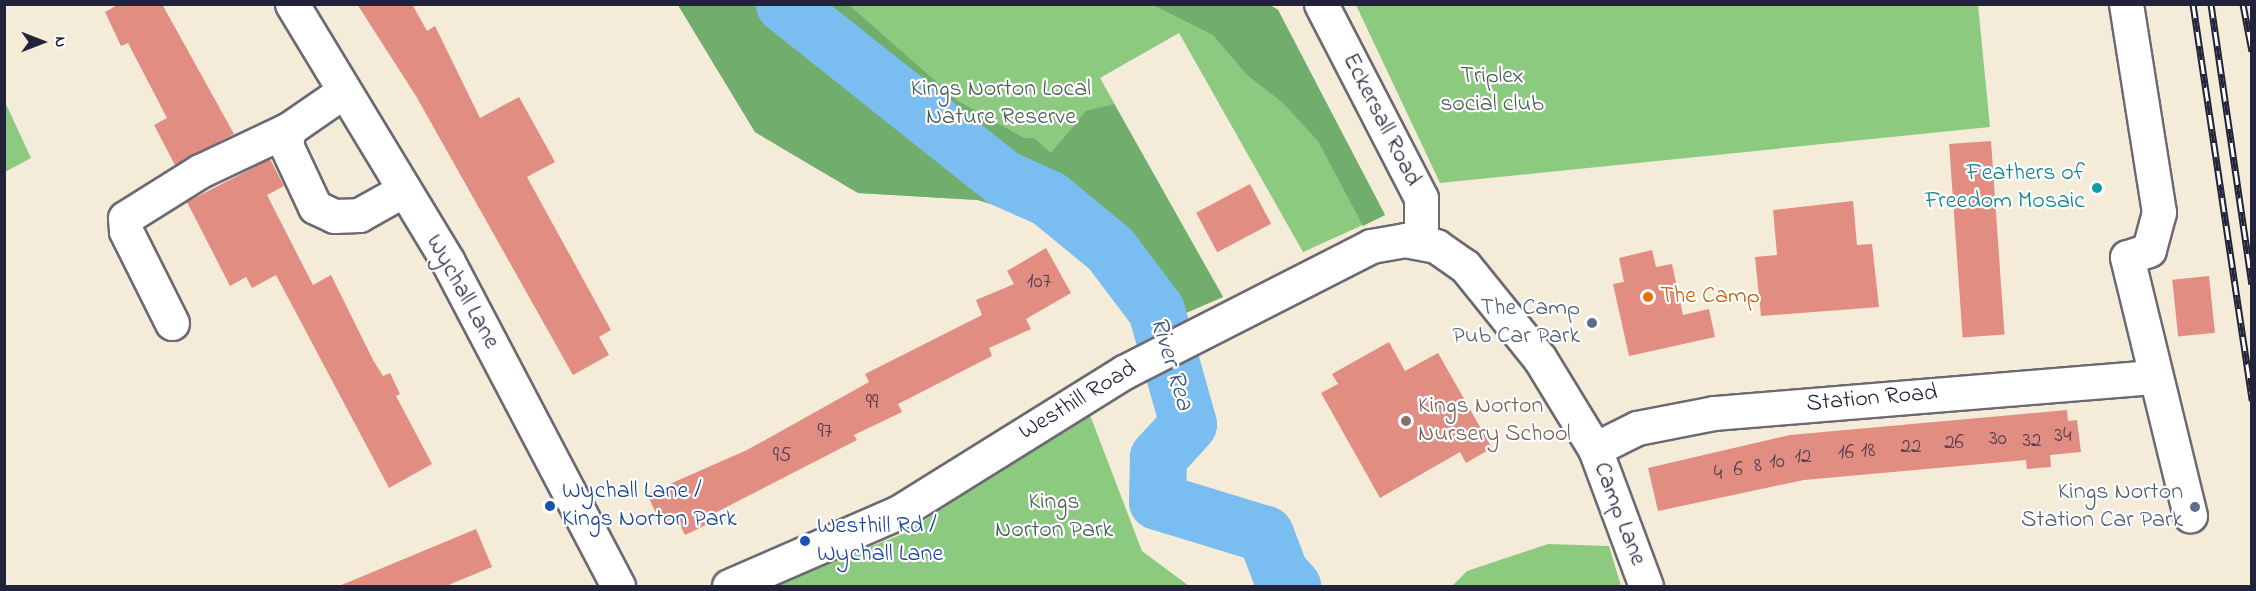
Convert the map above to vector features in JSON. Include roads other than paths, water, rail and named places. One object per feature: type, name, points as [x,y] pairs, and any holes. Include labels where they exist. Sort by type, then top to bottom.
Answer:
[{"type":"street","name":"Wychall Lane","points":[[292,4],[448,262],[618,586]]},
{"type":"street","name":"Eckersall Road","points":[[1321,4],[1421,198],[1421,240]]},
{"type":"street","points":[[2126,4],[2159,212],[2148,249],[2127,257],[2190,516]]},
{"type":"street","points":[[172,323],[126,231],[125,218],[200,171],[289,129],[344,91]]},
{"type":"street","points":[[289,129],[286,145],[315,207],[334,216],[359,215],[404,190]]},
{"type":"street","name":"Camp Lane","points":[[1421,240],[1465,266],[1540,359],[1594,450],[1646,586]]},
{"type":"street","name":"Westhill Road","points":[[729,586],[899,512],[1124,372],[1371,246],[1421,240]]},
{"type":"street","name":"Station Road","points":[[1594,450],[1637,428],[1714,413],[2155,377]]},
{"type":"waterway","name":"River Rea","points":[[784,4],[1003,178],[1048,198],[1110,249],[1156,310],[1188,424],[1158,457],[1157,501],[1265,534],[1280,573],[1292,586]]},
{"type":"railway","points":[[2193,4],[2252,401]]},
{"type":"railway","points":[[2211,4],[2252,284]]},
{"type":"railway","points":[[2243,4],[2252,51]]},
{"type":"place","name":"Feathers of Freedom Mosaic","points":[[2097,188]]},
{"type":"place","name":"The Camp","points":[[1648,297]]},
{"type":"place","name":"The Camp Pub Car Park","points":[[1592,323]]},
{"type":"place","name":"Kings Norton Nursery School","points":[[1406,421]]},
{"type":"place","name":"Wychall Lane / Kings Norton Park","points":[[550,506]]},
{"type":"place","name":"Kings Norton Station Car Park","points":[[2195,507]]},
{"type":"place","name":"Westhill Rd / Wychall Lane","points":[[805,541]]},
{"type":"park label","name":"Triplex social club","points":[[1492,91]]},
{"type":"park label","name":"Kings Norton Local Nature Reserve","points":[[1001,104]]},
{"type":"park label","name":"Kings Norton Park","points":[[1054,517]]}]
